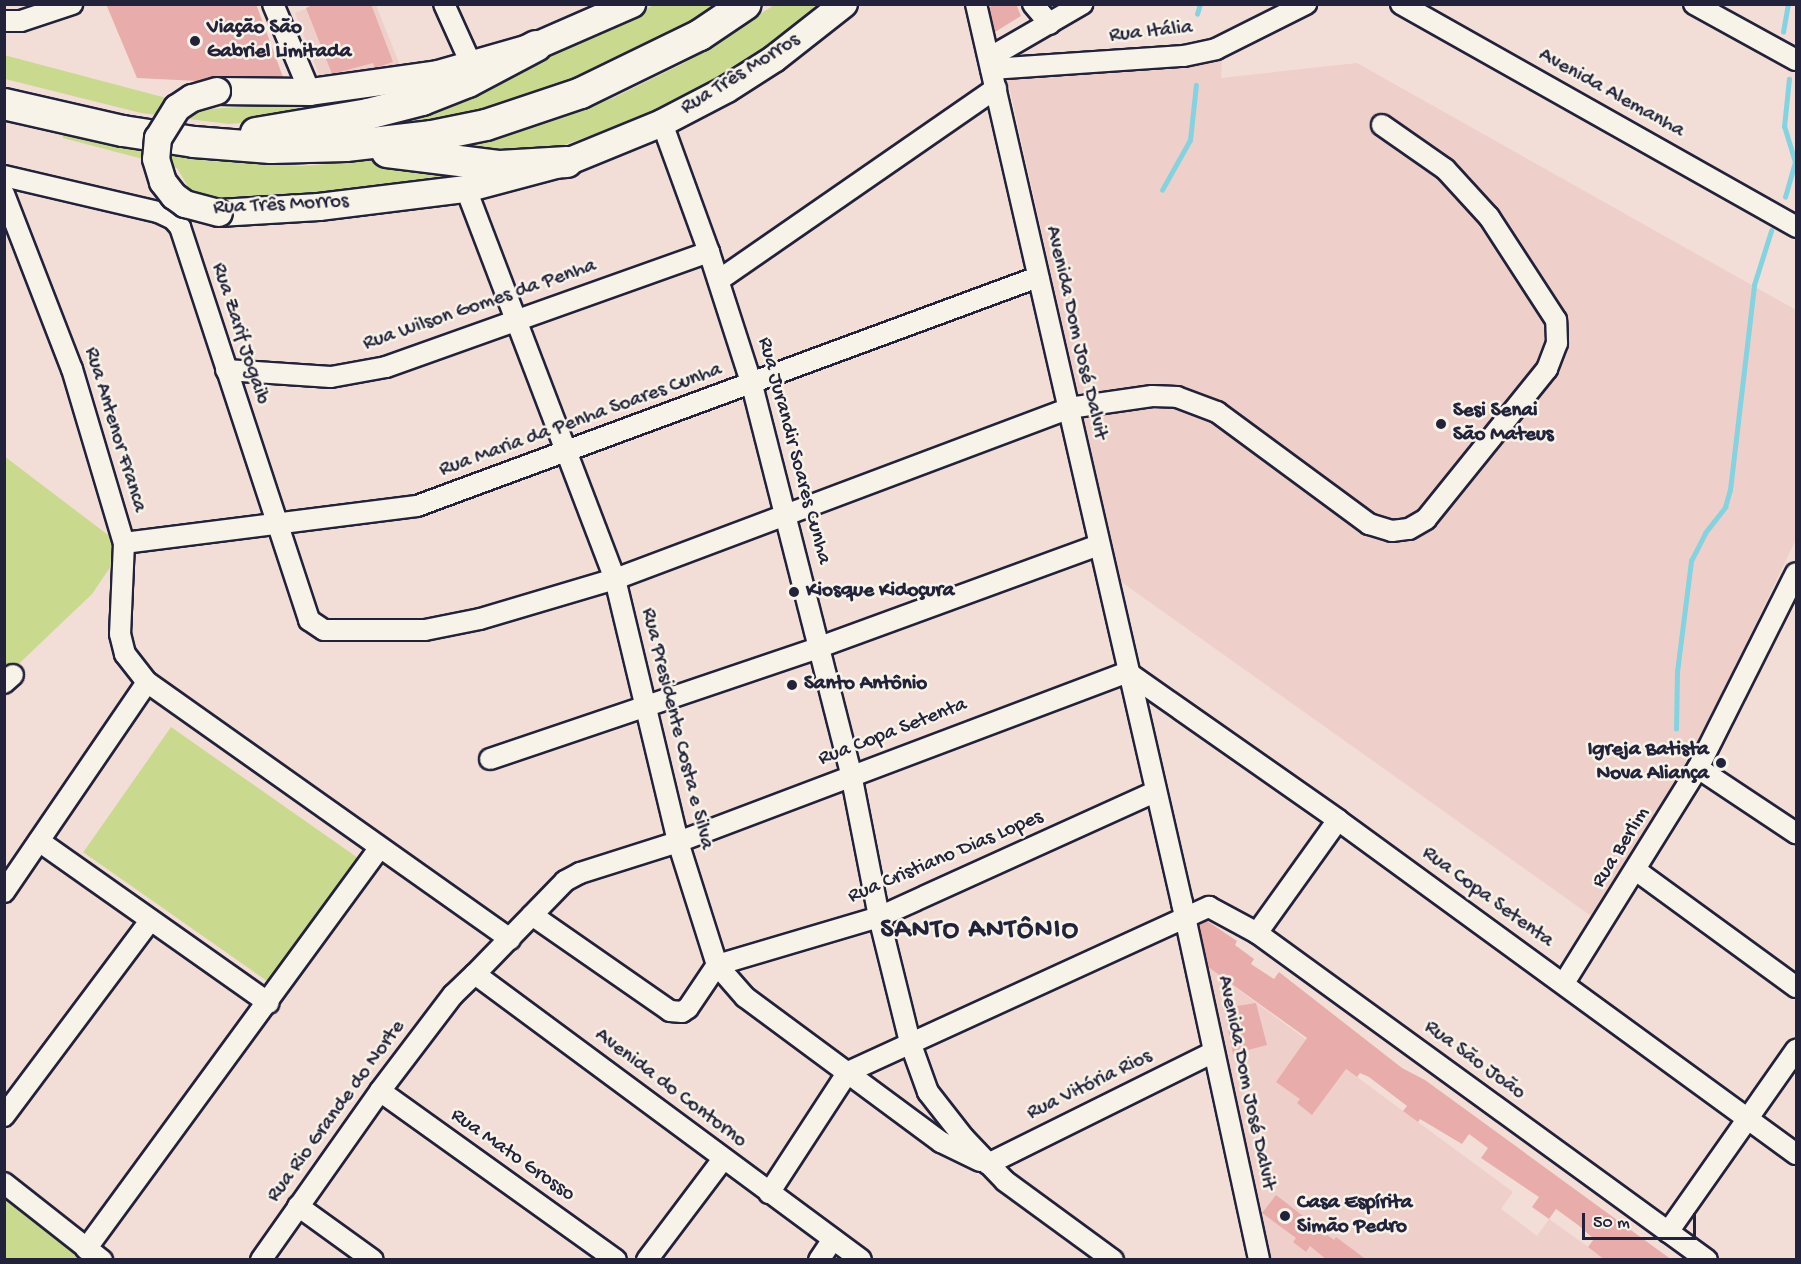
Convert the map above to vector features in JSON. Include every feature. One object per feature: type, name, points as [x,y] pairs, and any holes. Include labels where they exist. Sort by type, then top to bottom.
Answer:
[{"type":"highway","points":[[4,104],[123,131],[194,142],[271,148],[345,146],[432,136],[530,111],[638,67],[700,35],[746,4]]},
{"type":"highway","points":[[194,142],[368,114],[422,100],[468,82],[536,46]]},
{"type":"highway","points":[[345,146],[468,164],[567,162]]},
{"type":"main road","name":"Rua Três Morros","points":[[632,4],[605,12],[536,46],[472,66],[310,92],[218,91],[192,98],[177,108],[158,138],[156,159],[163,182],[174,196],[185,204],[219,213],[319,207],[466,189],[567,162],[662,123],[774,59],[844,4]]},
{"type":"street","points":[[4,21],[21,21],[72,4]]},
{"type":"street","points":[[273,4],[310,92]]},
{"type":"street","points":[[444,4],[472,66]]},
{"type":"street","name":"Avenida Dom José Dalvit","points":[[976,4],[1127,672],[1185,916],[1258,1260]]},
{"type":"street","points":[[1033,4],[1050,24]]},
{"type":"street","points":[[990,63],[1082,4]]},
{"type":"street","name":"Rua Itália","points":[[990,63],[1184,56],[1216,49],[1306,4]]},
{"type":"street","name":"Avenida Alemanha","points":[[1401,4],[1797,227]]},
{"type":"street","points":[[1694,4],[1797,60]]},
{"type":"street","points":[[718,280],[996,88]]},
{"type":"street","name":"Rua Jurandir Soares Cunha","points":[[662,123],[709,252],[752,385],[851,774],[879,917],[910,1042],[928,1092],[988,1164]]},
{"type":"street","points":[[615,579],[1069,408],[1152,396],[1177,397],[1217,412],[1369,524],[1392,531],[1409,529],[1426,519],[1547,369],[1557,343],[1556,320],[1489,218],[1445,169],[1382,125]]},
{"type":"street","name":"Rua Zarif Jogaib","points":[[4,176],[158,212],[173,219],[180,226],[275,522],[309,621],[318,628],[425,630],[480,619],[615,579]]},
{"type":"street","name":"Rua Presidente Costa e Silva","points":[[466,189],[514,321],[567,451],[615,579],[678,842],[717,965],[745,997],[941,1142],[988,1164]]},
{"type":"street","name":"Rua Antenor Franca","points":[[4,194],[68,359],[124,543],[120,634],[125,654],[147,682],[510,939]]},
{"type":"street","name":"Rua Wilson Gomes da Penha","points":[[226,370],[331,377],[357,374],[709,252]]},
{"type":"street","name":"Rua Maria da Penha Soares Cunha","points":[[124,543],[275,522],[409,508],[752,385],[1038,277]]},
{"type":"street","points":[[490,759],[820,647],[1098,545]]},
{"type":"street","name":"Rua Berlim","points":[[1564,983],[1638,871],[1698,768],[1797,573]]},
{"type":"street","name":"Rua Copa Setenta","points":[[475,974],[565,882],[580,873],[678,842],[851,774],[1127,672],[1338,820],[1797,1154]]},
{"type":"street","points":[[4,892],[147,682]]},
{"type":"street","points":[[1698,768],[1797,832]]},
{"type":"street","name":"Rua Cristiano Dias Lopes","points":[[717,965],[879,917],[1155,792]]},
{"type":"street","points":[[1257,933],[1338,820]]},
{"type":"street","points":[[39,841],[269,1003]]},
{"type":"street","points":[[4,1183],[94,1254],[380,848]]},
{"type":"street","points":[[1638,871],[1797,987]]},
{"type":"street","name":"Rua São João","points":[[1185,916],[1209,907],[1257,933],[1707,1260]]},
{"type":"street","points":[[532,915],[670,1011],[682,1012],[688,1008],[717,965]]},
{"type":"street","points":[[769,1193],[848,1072],[1185,916]]},
{"type":"street","points":[[4,1116],[150,921]]},
{"type":"street","name":"Rua Rio Grande do Norte","points":[[261,1260],[380,1091],[453,995],[475,974]]},
{"type":"street","name":"Avenida do Contorno","points":[[475,974],[861,1260]]},
{"type":"street","points":[[1668,1232],[1797,1050]]},
{"type":"street","name":"Rua Vitória Rios","points":[[988,1164],[1214,1052]]},
{"type":"street","name":"Rua Mato Grosso","points":[[380,1091],[616,1260]]},
{"type":"street","points":[[647,1260],[723,1158]]},
{"type":"street","points":[[988,1164],[1113,1260]]},
{"type":"street","points":[[298,1206],[373,1260]]},
{"type":"street","points":[[819,1260],[833,1239]]},
{"type":"shaded area","points":[[315,5],[376,5],[401,68],[321,80],[295,13]]},
{"type":"shaded area","name":"Sesi Senai São Mateus","points":[[1222,60],[1221,78],[1357,63],[1796,310],[1796,539],[1688,765],[1594,918],[1120,581],[1007,77],[1165,70]]},
{"type":"shaded area","points":[[1205,965],[1513,1192],[1501,1209],[1537,1236],[1549,1219],[1605,1259],[1270,1259]]},
{"type":"green space","points":[[654,5],[721,5],[613,63],[552,87],[472,113],[347,131],[591,36]]},
{"type":"green space","points":[[774,5],[829,5],[767,51],[692,97],[652,114],[544,152],[431,153],[547,123],[613,98],[684,63]]},
{"type":"green space","points":[[4,55],[208,109],[364,99],[426,87],[308,118],[229,124],[141,113],[5,79]]},
{"type":"green space","points":[[62,132],[209,161],[302,166],[380,160],[485,175],[244,205],[194,197],[177,168],[63,138]]},
{"type":"green space","points":[[4,456],[112,538],[111,566],[92,594],[5,677]]},
{"type":"green space","points":[[171,727],[359,859],[272,984],[83,852]]},
{"type":"green space","points":[[4,1193],[41,1228],[88,1259],[5,1259]]},
{"type":"building","name":"Viação São Gabriel Limitada","points":[[106,4],[256,4],[283,77],[217,76],[198,81],[137,78]]},
{"type":"building","points":[[315,4],[371,4],[393,62],[375,68],[373,63],[332,74],[306,8]]},
{"type":"building","points":[[994,4],[1016,4],[1021,16],[995,32],[989,8]]},
{"type":"building","points":[[1207,921],[1237,941],[1235,945],[1254,959],[1251,964],[1274,979],[1279,972],[1402,1068],[1425,1080],[1672,1260],[1605,1260],[1588,1247],[1594,1239],[1556,1209],[1549,1219],[1532,1207],[1539,1197],[1481,1158],[1488,1148],[1469,1134],[1462,1144],[1420,1119],[1418,1122],[1403,1111],[1407,1106],[1369,1077],[1360,1073],[1357,1077],[1346,1069],[1312,1115],[1297,1103],[1300,1099],[1276,1082],[1307,1038],[1208,967],[1199,925]]},
{"type":"building","points":[[1256,1003],[1267,1045],[1233,1054],[1224,1008]]},
{"type":"building","points":[[1276,1195],[1334,1240],[1336,1237],[1367,1260],[1327,1260],[1310,1246],[1306,1252],[1293,1242],[1296,1238],[1262,1213]]},
{"type":"waterway","points":[[1197,14],[1200,4]]},
{"type":"waterway","points":[[1783,32],[1788,4]]},
{"type":"waterway","points":[[1785,197],[1795,162],[1784,127],[1789,79]]},
{"type":"waterway","points":[[1162,190],[1190,140],[1196,85]]},
{"type":"waterway","points":[[1676,729],[1677,672],[1691,561],[1705,533],[1725,507],[1730,490],[1754,285],[1771,231]]},
{"type":"place","name":"Viação São Gabriel Limitada","points":[[195,41]]},
{"type":"place","name":"Sesi Senai São Mateus","points":[[1441,424]]},
{"type":"place","name":"Kiosque Kidoçura","points":[[794,592]]},
{"type":"place","name":"Santo Antônio","points":[[792,685]]},
{"type":"place","name":"Igreja Batista Nova Aliança","points":[[1721,763]]},
{"type":"place","name":"Casa Espírita Simão Pedro","points":[[1285,1216]]},
{"type":"district","name":"SANTO ANTÔNIO","points":[[980,932]]}]
